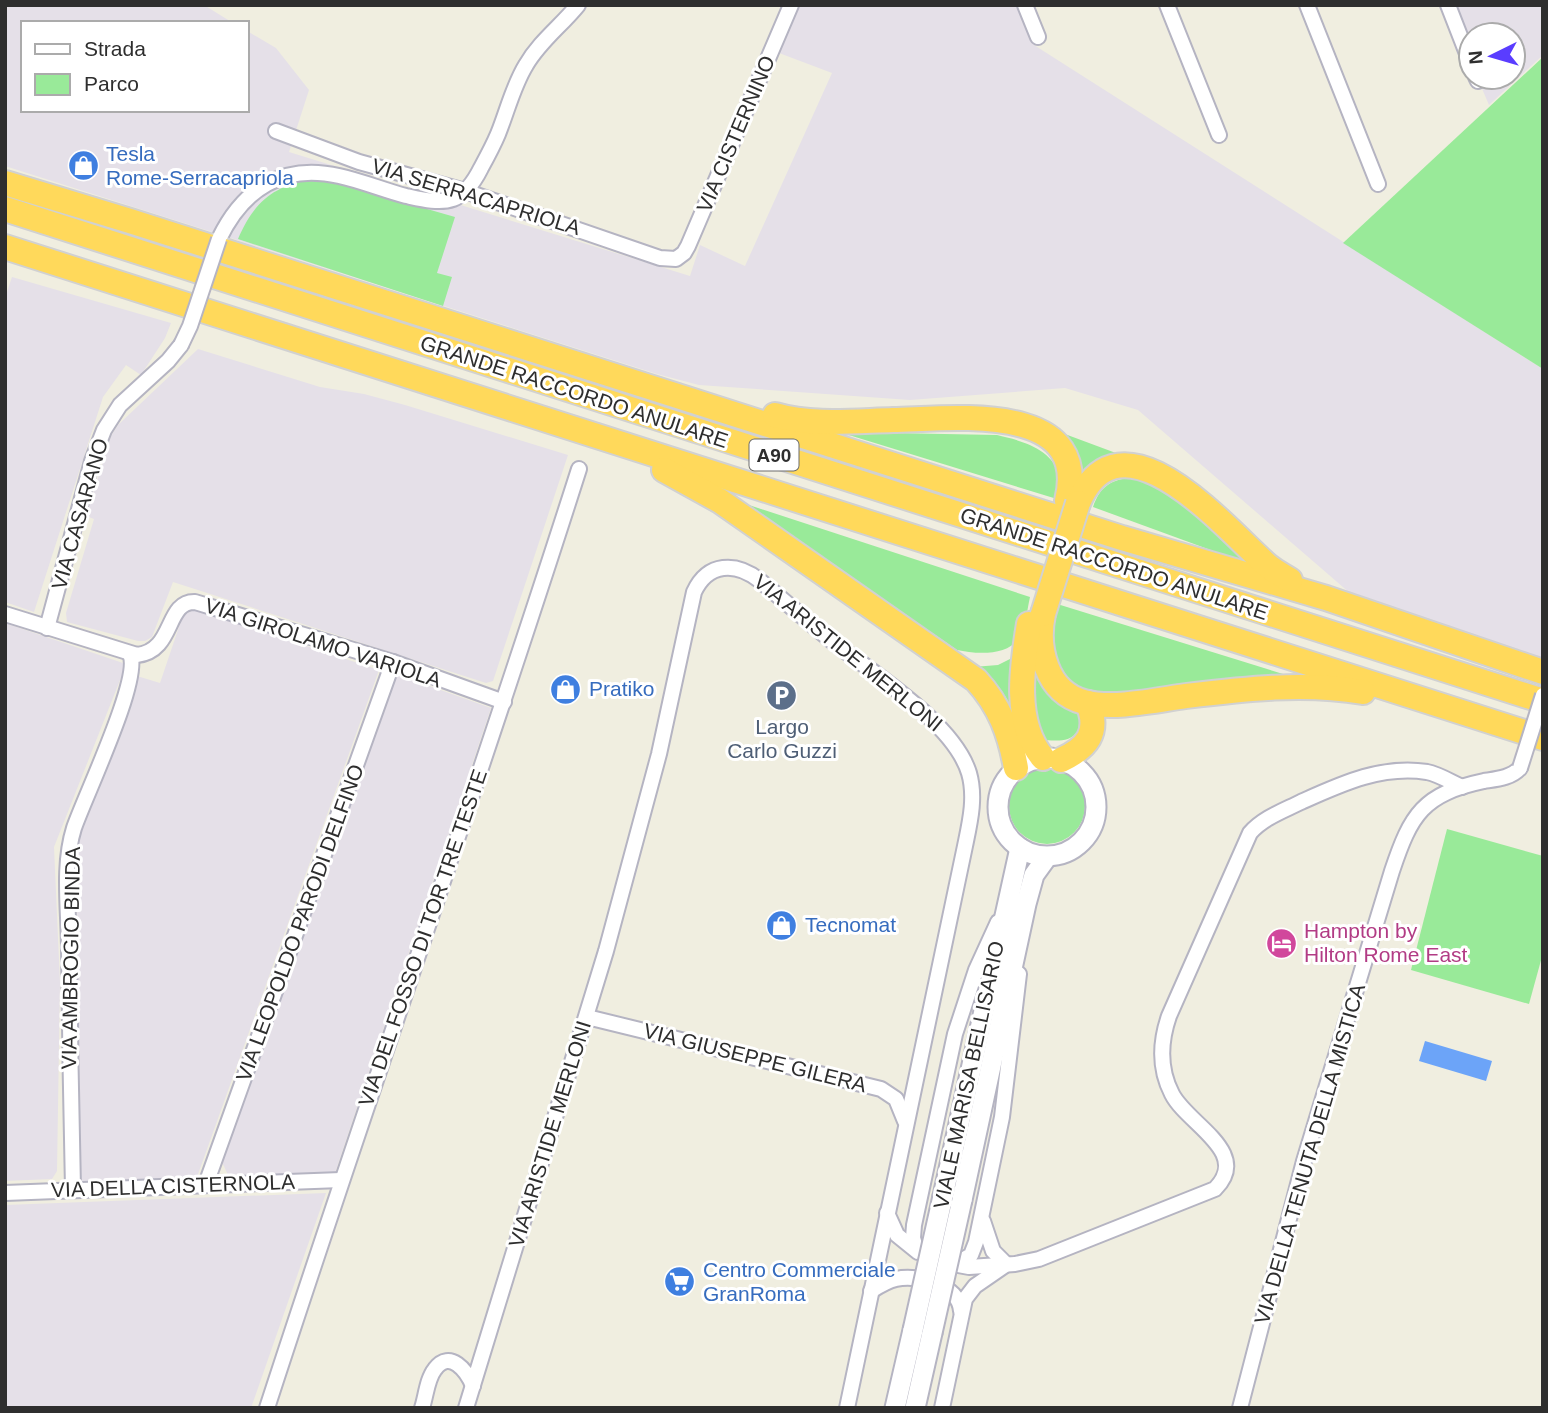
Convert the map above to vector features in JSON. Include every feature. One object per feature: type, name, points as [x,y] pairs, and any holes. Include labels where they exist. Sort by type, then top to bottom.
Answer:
[{"type":"highway","points":[[5,183],[1108,533],[1326,598],[1543,672]]},
{"type":"highway","name":"GRANDE RACCORDO ANULARE","points":[[5,209],[1543,701]]},
{"type":"highway","name":"GRANDE RACCORDO ANULARE","points":[[5,247],[1543,738]]},
{"type":"highway","points":[[662,392],[722,398],[781,417],[813,420],[984,417],[1018,422],[1042,433],[1063,453],[1071,480],[1073,502]]},
{"type":"highway","points":[[608,439],[720,501],[965,672],[986,691],[998,710],[1010,737],[1016,768]]},
{"type":"highway","points":[[1088,704],[1093,719],[1090,737],[1077,752],[1052,759],[1030,741],[1023,704],[1025,655],[1073,502],[1096,475],[1109,468],[1134,466],[1171,481],[1196,499],[1269,568],[1326,598]]},
{"type":"highway","points":[[1038,611],[1039,637],[1047,668],[1068,694],[1088,704],[1129,704],[1244,690],[1297,687],[1335,688],[1449,708]]},
{"type":"main road","points":[[1052,759],[1074,766],[1088,780],[1096,797],[1095,817],[1088,835],[1074,848],[1047,857],[1033,855],[1020,848],[1003,831],[998,812],[1001,788],[1016,768],[1028,761],[1052,759]]},
{"type":"main road","name":"VIALE MARISA BELLISARIO","points":[[895,1408],[918,1335],[952,1198],[1018,898],[1020,848]]},
{"type":"main road","name":"VIALE MARISA BELLISARIO","points":[[1018,898],[1047,857]]},
{"type":"main road","name":"VIALE MARISA BELLISARIO","points":[[915,1408],[918,1335]]},
{"type":"street","points":[[465,191],[479,172],[497,135],[521,73],[541,44],[579,5]]},
{"type":"street","name":"VIA CISTERNINO","points":[[676,259],[688,246],[791,5]]},
{"type":"street","points":[[1025,5],[1038,37]]},
{"type":"street","points":[[1167,5],[1219,135]]},
{"type":"street","points":[[1307,5],[1378,184]]},
{"type":"street","points":[[1448,5],[1457,28]]},
{"type":"street","name":"VIA SERRACAPRIOLA","points":[[276,131],[359,162],[465,191],[660,258],[676,259]]},
{"type":"street","name":"VIA CASARANO","points":[[47,628],[92,461],[104,430],[120,405],[168,361],[181,345],[219,239],[231,217],[250,195],[274,179],[294,174],[330,174],[414,198],[437,201],[452,200],[465,191]]},
{"type":"street","name":"VIA DEL FOSSO DI TOR TRE TESTE","points":[[267,1408],[341,1180],[504,702],[579,469]]},
{"type":"street","name":"VIA ARISTIDE MERLONI","points":[[466,1408],[587,1017],[646,806],[694,592],[701,580],[711,572],[730,568],[743,569],[759,580],[940,727],[954,744],[969,772],[972,801],[970,822],[847,1408]]},
{"type":"street","name":"VIA GIROLAMO VARIOLA","points":[[130,654],[144,654],[158,646],[178,608],[192,602],[393,662],[504,702]]},
{"type":"street","points":[[5,614],[130,654]]},
{"type":"street","name":"VIA AMBROGIO BINDA","points":[[74,1189],[69,1057],[68,853],[77,820],[130,680],[133,662],[130,654]]},
{"type":"street","name":"VIA LEOPOLDO PARODI DELFINO","points":[[206,1184],[393,662]]},
{"type":"street","name":"VIA DELLA TENUTA DELLA MISTICA","points":[[1240,1408],[1304,1161],[1398,853],[1409,827],[1422,808],[1435,797],[1511,775],[1520,768],[1543,695]]},
{"type":"street","points":[[887,1213],[897,1235],[918,1252],[931,1260],[969,1267],[1038,1259],[1209,1192],[1221,1181],[1226,1162],[1224,1151],[1186,1115],[1172,1094],[1163,1070],[1162,1046],[1169,1016],[1250,833],[1262,822],[1290,807],[1350,780],[1368,775],[1384,772],[1428,772],[1462,787]]},
{"type":"street","name":"VIALE MARISA BELLISARIO","points":[[953,1265],[971,1255],[975,1248],[1006,1094],[1018,898]]},
{"type":"street","name":"VIALE MARISA BELLISARIO","points":[[918,1252],[913,1238],[915,1217],[956,1034],[976,970],[1018,898]]},
{"type":"street","name":"VIA GIUSEPPE GILERA","points":[[587,1017],[881,1089],[896,1100],[906,1122]]},
{"type":"street","name":"VIA DELLA CISTERNOLA","points":[[5,1192],[341,1180]]},
{"type":"street","name":"VIALE MARISA BELLISARIO","points":[[982,1216],[990,1246],[1006,1264]]},
{"type":"street","points":[[942,1408],[965,1299],[975,1286],[1006,1264]]},
{"type":"street","points":[[871,1291],[893,1279],[922,1280],[945,1287],[955,1294],[961,1303],[961,1311]]},
{"type":"street","points":[[887,1408],[898,1368],[918,1335]]},
{"type":"street","points":[[422,1408],[433,1373],[444,1362],[461,1366],[473,1386]]},
{"type":"shaded area","points":[[5,5],[204,5],[230,21],[21,21],[21,112],[248,112],[248,32],[276,48],[309,90],[289,152],[690,276],[700,245],[745,266],[832,73],[779,53],[798,5],[1016,5],[1034,45],[1543,369],[1543,658],[1351,594],[1138,410],[1065,388],[910,400],[699,385],[657,374],[5,166]]},
{"type":"shaded area","points":[[1448,5],[1543,5],[1543,55],[1527,70],[1527,21],[1457,21],[1457,27]]},
{"type":"shaded area","points":[[1483,91],[1504,91],[1489,105]]},
{"type":"shaded area","points":[[12,277],[171,323],[165,338],[141,375],[126,365],[103,397],[34,612],[5,602],[5,298]]},
{"type":"shaded area","points":[[198,349],[320,387],[364,394],[405,405],[568,455],[493,681],[486,683],[173,582],[152,637],[145,641],[67,622],[66,613],[94,519],[86,516],[111,436],[118,425]]},
{"type":"shaded area","points":[[195,609],[379,670],[197,1177],[78,1183],[77,838],[137,676],[160,683],[183,615]]},
{"type":"shaded area","points":[[5,623],[123,663],[124,670],[54,847],[60,983],[57,1171],[52,1179],[5,1181]]},
{"type":"shaded area","points":[[396,674],[491,708],[335,1173],[228,1175],[222,1162]]},
{"type":"shaded area","points":[[326,1193],[251,1408],[5,1408],[5,1205]]},
{"type":"green space","points":[[1543,57],[1543,369],[1343,243],[1506,91],[1527,91],[1527,72]]},
{"type":"green space","points":[[311,179],[333,182],[455,217],[437,273],[452,277],[443,306],[238,239],[251,215],[266,198],[285,187]]},
{"type":"green space","points":[[1046,427],[1132,459],[1077,489]]},
{"type":"green space","points":[[839,432],[997,435],[1015,440],[1035,447],[1050,459],[1058,476],[1057,499]]},
{"type":"green space","points":[[1129,478],[1161,488],[1257,567],[1093,507],[1106,486]]},
{"type":"green space","points":[[743,503],[1030,597],[1022,632],[1015,643],[1000,651],[982,653],[957,650]]},
{"type":"green space","points":[[1054,603],[1283,674],[1284,680],[1124,696],[1072,688],[1051,660]]},
{"type":"green space","points":[[1018,655],[1018,721],[1006,697],[995,683],[973,667],[998,665]]},
{"type":"green space","points":[[1032,671],[1039,671],[1075,707],[1080,724],[1071,738],[1046,740],[1035,729]]},
{"type":"green space","points":[[1047,768],[1061,771],[1074,779],[1082,792],[1085,806],[1082,820],[1074,833],[1061,841],[1047,844],[1033,841],[1020,833],[1012,820],[1009,806],[1012,792],[1020,779],[1033,771]]},
{"type":"green space","points":[[1447,829],[1543,856],[1543,953],[1529,1004],[1411,970]]},
{"type":"water","points":[[1425,1041],[1492,1061],[1486,1081],[1419,1061]]},
{"type":"place","name":"Tesla Rome-Serracapriola","points":[[83,166]]},
{"type":"place","name":"Pratiko","points":[[566,689]]},
{"type":"place","name":"Largo Carlo Guzzi","points":[[782,695]]},
{"type":"place","name":"Tecnomat","points":[[782,925]]},
{"type":"place","name":"Hampton by Hilton Rome East","points":[[1281,943]]},
{"type":"place","name":"Centro Commerciale GranRoma","points":[[680,1282]]}]
